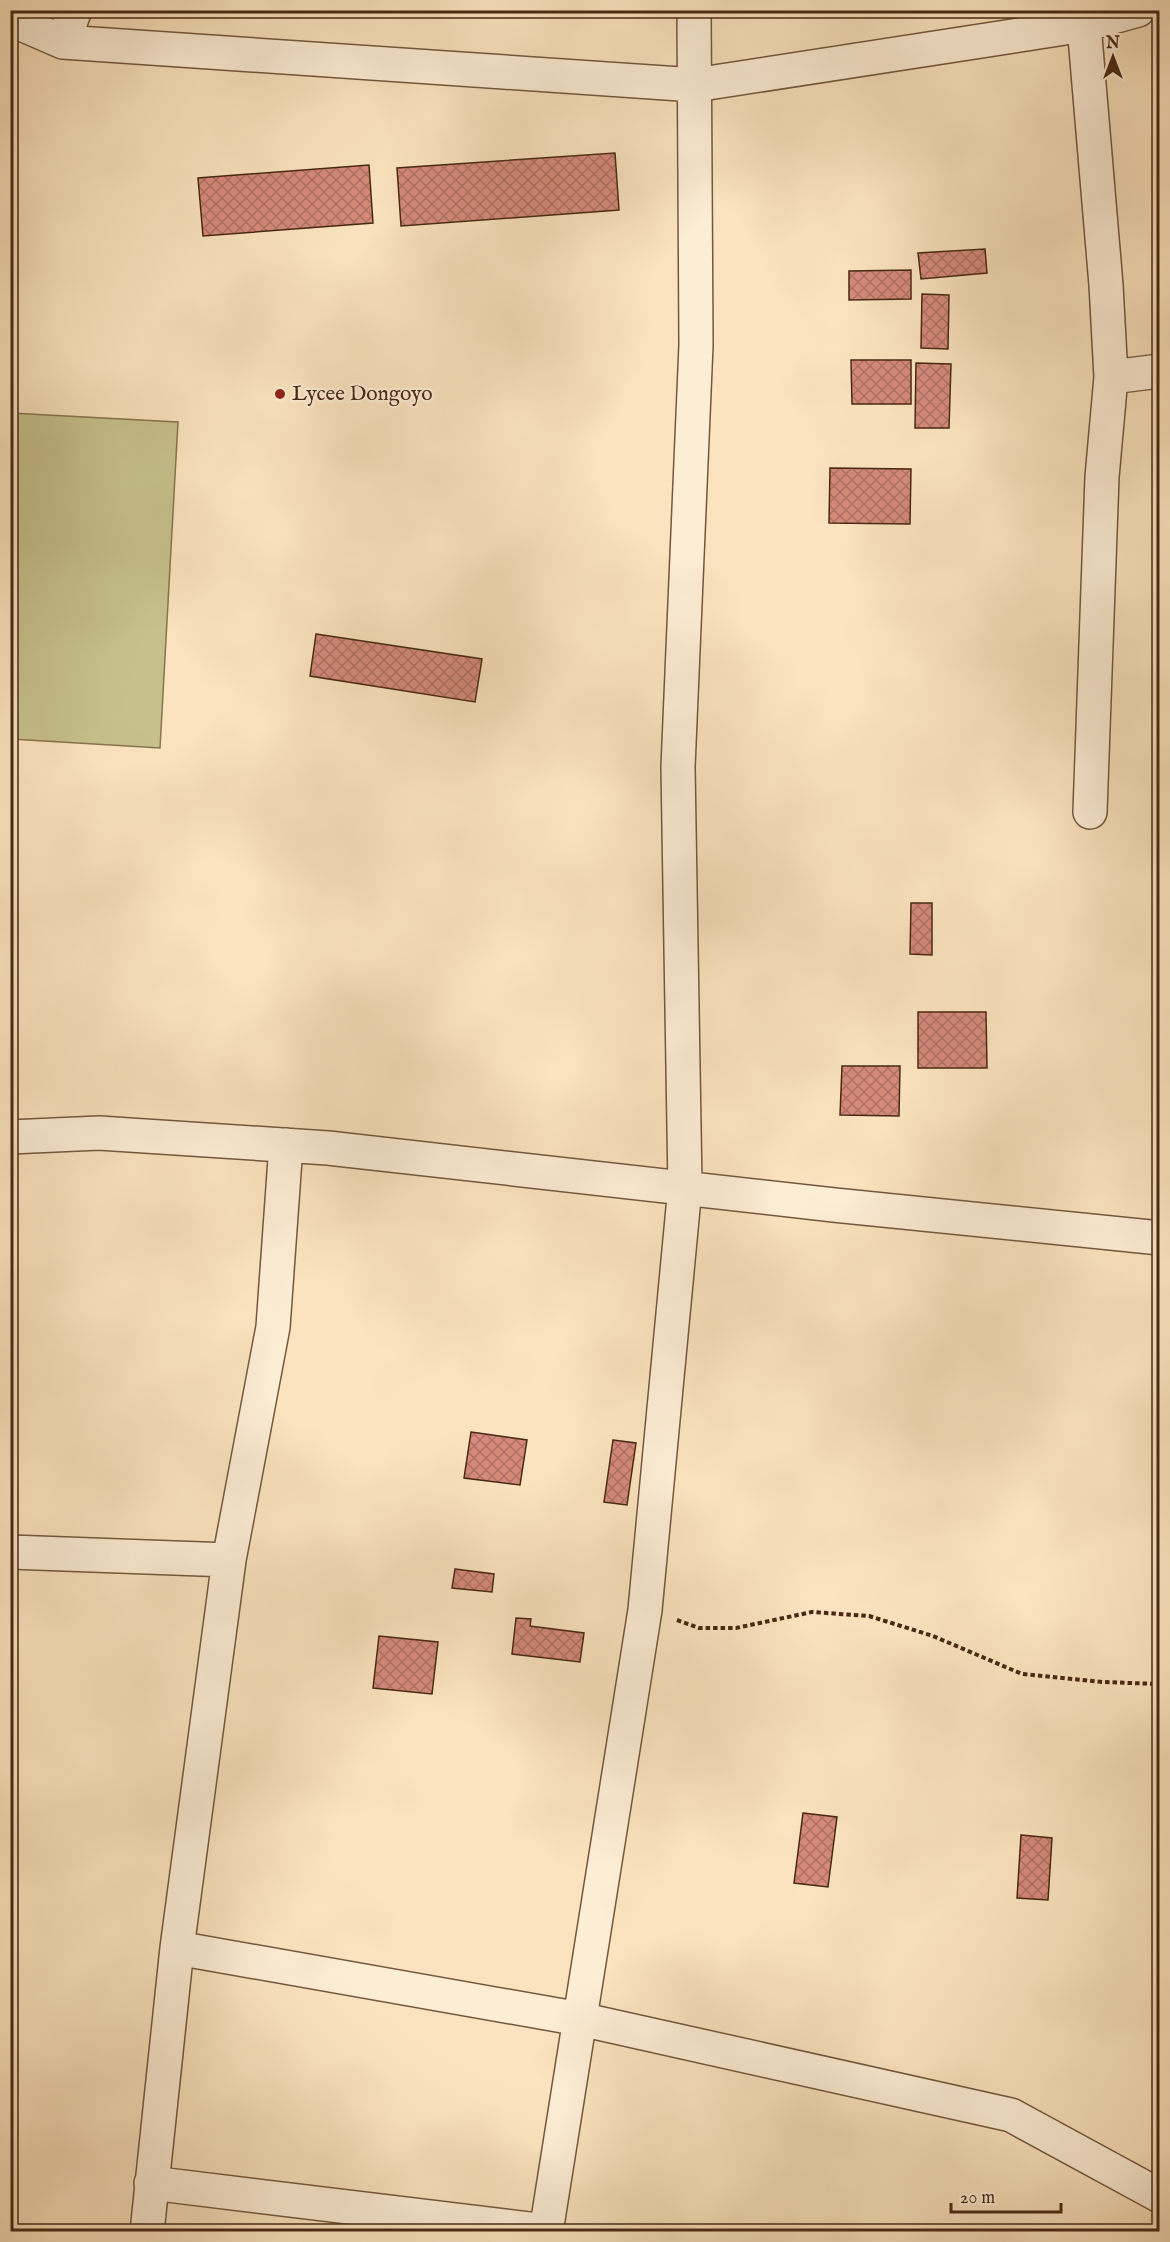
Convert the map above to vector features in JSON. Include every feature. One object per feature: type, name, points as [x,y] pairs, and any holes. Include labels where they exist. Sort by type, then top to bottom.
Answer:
[{"type":"street","points":[[63,42],[75,10]]},
{"type":"street","points":[[151,2183],[546,2231],[645,1610],[685,1187],[678,768],[696,345],[694,10]]},
{"type":"street","points":[[10,19],[63,42],[695,85],[1084,25],[1138,10]]},
{"type":"street","points":[[1084,25],[1106,285],[1111,376],[1102,477],[1090,812]]},
{"type":"street","points":[[1111,376],[1160,371]]},
{"type":"street","points":[[10,1137],[99,1132],[286,1145],[1160,1238]]},
{"type":"street","points":[[147,2232],[177,1948],[229,1560],[273,1327],[286,1145]]},
{"type":"street","points":[[10,1552],[229,1560]]},
{"type":"street","points":[[177,1948],[580,2019],[1011,2115],[1160,2196]]},
{"type":"path","points":[[645,1610],[699,1628],[736,1628],[812,1612],[869,1616],[933,1636],[1022,1674],[1102,1682],[1160,1684]]},
{"type":"shaded area","points":[[10,413],[178,422],[160,748],[11,739]]},
{"type":"building","points":[[615,153],[619,210],[401,226],[397,168]]},
{"type":"building","points":[[369,165],[373,223],[203,236],[198,178]]},
{"type":"building","points":[[985,249],[987,273],[921,279],[918,253]]},
{"type":"building","points":[[911,270],[911,299],[849,300],[849,271]]},
{"type":"building","points":[[922,294],[949,295],[948,349],[921,348]]},
{"type":"building","points":[[851,360],[911,360],[911,404],[852,404]]},
{"type":"building","points":[[916,363],[951,364],[949,428],[915,428]]},
{"type":"building","points":[[830,468],[911,469],[910,524],[829,523]]},
{"type":"building","points":[[316,634],[482,659],[475,702],[310,676]]},
{"type":"building","points":[[911,903],[932,903],[932,955],[910,954]]},
{"type":"building","points":[[918,1012],[986,1012],[987,1068],[918,1068]]},
{"type":"building","points":[[842,1066],[900,1066],[899,1116],[840,1115]]},
{"type":"building","points":[[471,1432],[527,1440],[520,1485],[464,1478]]},
{"type":"building","points":[[613,1440],[636,1443],[627,1505],[604,1502]]},
{"type":"building","points":[[455,1569],[494,1574],[492,1592],[452,1588]]},
{"type":"building","points":[[516,1618],[531,1619],[530,1626],[584,1633],[580,1662],[512,1654]]},
{"type":"building","points":[[379,1636],[438,1642],[432,1694],[373,1688]]},
{"type":"building","points":[[803,1813],[837,1817],[828,1887],[794,1883]]},
{"type":"building","points":[[1021,1835],[1052,1838],[1048,1900],[1017,1898]]},
{"type":"place","name":"Lycee Dongoyo","points":[[280,394]]}]
